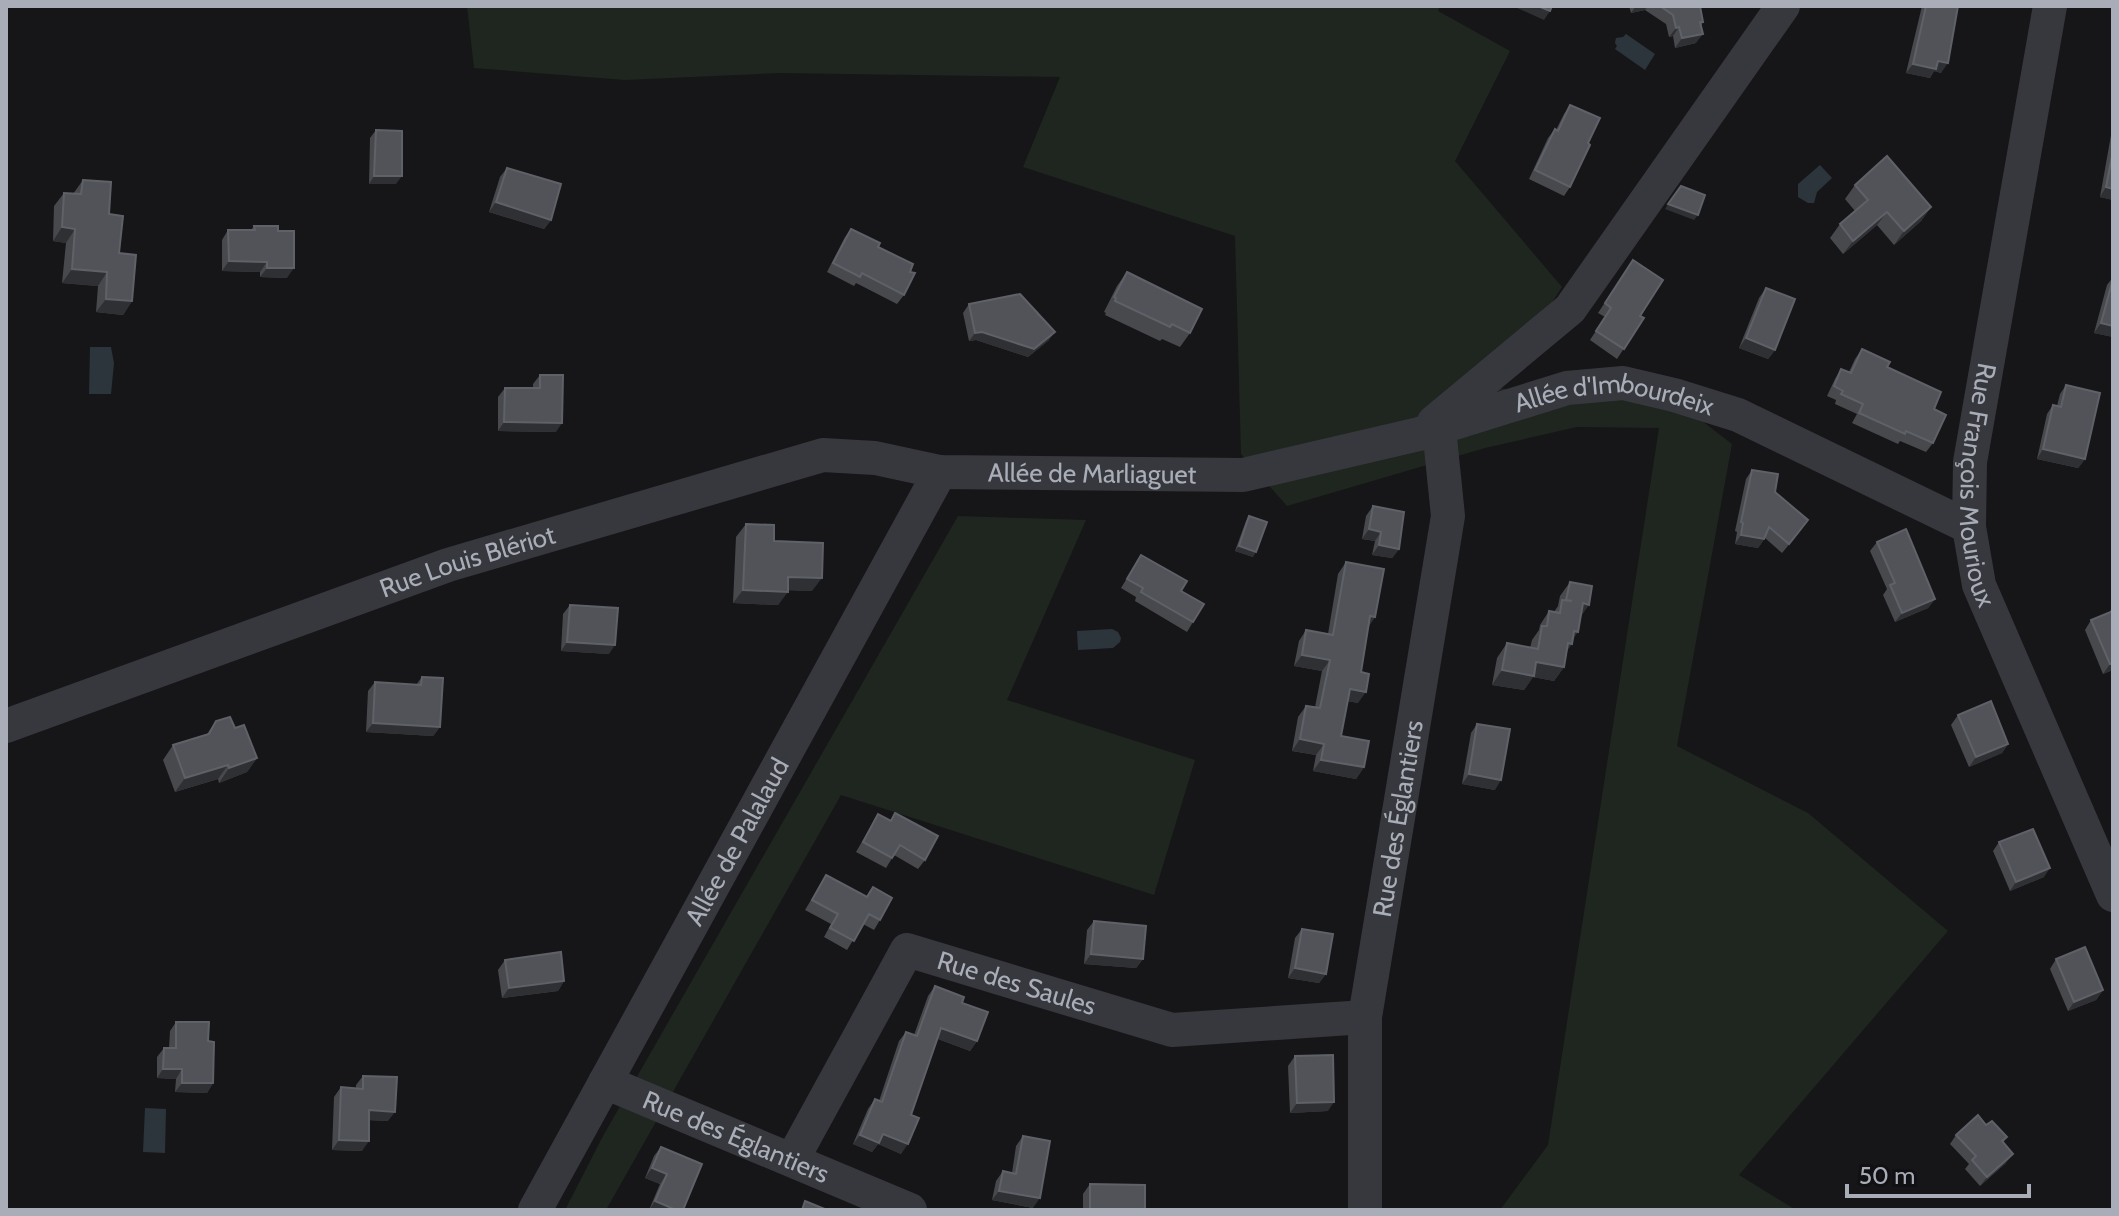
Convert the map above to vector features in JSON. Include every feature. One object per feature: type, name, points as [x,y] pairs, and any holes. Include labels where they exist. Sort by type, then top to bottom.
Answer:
[{"type":"street","points":[[1429,431],[1570,309],[1783,6]]},
{"type":"street","name":"Rue François Mourioux","points":[[2050,6],[1970,462],[1969,527],[1979,585],[2113,895]]},
{"type":"street","name":"Allée d'Imbourdeix","points":[[1243,475],[1429,431],[1567,388],[1623,383],[1738,415],[1969,527]]},
{"type":"street","name":"Rue des Églantiers","points":[[1365,1210],[1365,1017],[1448,516],[1429,431]]},
{"type":"street","name":"Rue Louis Blériot","points":[[6,726],[448,565],[823,455],[875,458],[940,472]]},
{"type":"street","name":"Allée de Marliaguet","points":[[940,472],[1243,475]]},
{"type":"street","name":"Allée de Palalaud","points":[[535,1210],[940,472]]},
{"type":"street","name":"Rue des Saules","points":[[792,1160],[907,950],[1172,1030],[1365,1017]]},
{"type":"street","name":"Rue des Églantiers","points":[[605,1082],[910,1210]]},
{"type":"shaded area","points":[[467,6],[1440,6],[1438,11],[1510,51],[1455,161],[1562,287],[1496,388],[1626,398],[1693,414],[1732,444],[1677,746],[1808,813],[1948,931],[1739,1175],[1796,1210],[1500,1210],[1548,1145],[1659,428],[1577,427],[1485,448],[1287,506],[1241,454],[1235,236],[1023,167],[1060,77],[779,73],[625,80],[474,68]]},
{"type":"shaded area","points":[[1626,34],[1655,54],[1645,70],[1615,49],[1616,38]]},
{"type":"shaded area","points":[[1820,165],[1832,178],[1817,192],[1814,203],[1808,203],[1798,197],[1798,184]]},
{"type":"shaded area","points":[[90,347],[111,347],[114,363],[111,394],[89,394]]},
{"type":"shaded area","points":[[958,516],[1086,520],[1007,700],[1195,760],[1154,895],[841,795],[606,1210],[565,1210],[603,1136]]},
{"type":"shaded area","points":[[1112,629],[1121,638],[1113,648],[1078,650],[1077,631]]},
{"type":"shaded area","points":[[145,1108],[166,1109],[165,1153],[143,1152]]},
{"type":"building","points":[[1660,6],[1700,6],[1703,34],[1682,38],[1673,15]]},
{"type":"building","points":[[1926,6],[1958,6],[1948,63],[1938,61],[1936,69],[1913,64]]},
{"type":"building","points":[[1570,105],[1600,118],[1570,187],[1535,170]]},
{"type":"building","points":[[376,130],[402,131],[402,176],[374,176]]},
{"type":"building","points":[[2113,151],[2113,189],[2106,187]]},
{"type":"building","points":[[1887,156],[1931,207],[1904,231],[1887,212],[1853,241],[1840,224],[1868,200],[1855,185]]},
{"type":"building","points":[[507,168],[561,184],[551,220],[496,202]]},
{"type":"building","points":[[83,180],[111,182],[109,214],[123,216],[119,253],[136,255],[132,301],[106,299],[107,272],[72,269],[75,229],[62,227],[64,193],[81,194]]},
{"type":"building","points":[[1681,186],[1705,195],[1698,215],[1668,204]]},
{"type":"building","points":[[254,226],[278,226],[278,231],[294,231],[294,268],[267,268],[267,262],[229,261],[228,230],[255,230]]},
{"type":"building","points":[[851,229],[880,243],[878,247],[913,264],[910,272],[915,273],[904,295],[862,273],[860,277],[833,263]]},
{"type":"building","points":[[1633,260],[1663,280],[1624,349],[1596,331],[1611,308],[1605,303]]},
{"type":"building","points":[[1127,272],[1202,309],[1190,333],[1115,301],[1114,297]]},
{"type":"building","points":[[2113,279],[2113,326],[2101,323]]},
{"type":"building","points":[[1766,288],[1795,299],[1775,350],[1746,338]]},
{"type":"building","points":[[1020,294],[1055,332],[1034,349],[982,332],[975,333],[969,304]]},
{"type":"building","points":[[1862,349],[1890,362],[1887,367],[1941,392],[1934,409],[1946,415],[1933,443],[1859,413],[1863,404],[1841,394],[1843,391],[1834,386],[1841,369],[1851,373]]},
{"type":"building","points":[[540,375],[563,375],[562,423],[504,422],[505,388],[540,388]]},
{"type":"building","points":[[2066,385],[2100,393],[2085,459],[2043,449],[2053,405],[2061,407]]},
{"type":"building","points":[[1752,470],[1778,474],[1775,492],[1808,520],[1789,544],[1769,527],[1764,539],[1741,535]]},
{"type":"building","points":[[1373,506],[1404,512],[1399,549],[1379,545],[1381,532],[1369,529]]},
{"type":"building","points":[[1249,516],[1267,522],[1256,552],[1239,546]]},
{"type":"building","points":[[746,524],[774,525],[774,541],[823,543],[822,578],[788,577],[788,592],[743,590]]},
{"type":"building","points":[[1906,529],[1935,599],[1902,613],[1890,585],[1895,583],[1877,542]]},
{"type":"building","points":[[1141,555],[1187,581],[1181,591],[1204,604],[1193,622],[1141,592],[1143,588],[1127,579]]},
{"type":"building","points":[[1346,562],[1384,569],[1375,617],[1370,616],[1361,672],[1369,674],[1366,692],[1350,689],[1341,736],[1369,741],[1364,767],[1321,760],[1324,744],[1300,739],[1306,706],[1320,708],[1330,660],[1302,655],[1306,630],[1333,635]]},
{"type":"building","points":[[1570,582],[1592,586],[1589,605],[1583,603],[1578,632],[1574,631],[1572,644],[1568,643],[1564,667],[1536,662],[1534,676],[1502,670],[1507,643],[1538,649],[1542,626],[1547,626],[1549,611],[1560,613],[1562,600],[1572,601],[1566,600]]},
{"type":"building","points":[[570,605],[618,608],[615,645],[567,642]]},
{"type":"building","points":[[2113,611],[2113,663],[2110,664],[2091,620]]},
{"type":"building","points":[[422,677],[443,678],[440,727],[373,723],[375,682],[421,685]]},
{"type":"building","points":[[1991,701],[2008,744],[1976,757],[1958,715]]},
{"type":"building","points":[[230,717],[235,728],[244,725],[257,758],[185,778],[173,745],[209,734],[216,721]]},
{"type":"building","points":[[1477,724],[1510,729],[1501,780],[1469,774]]},
{"type":"building","points":[[895,813],[938,836],[925,860],[900,845],[892,858],[863,842],[878,814],[891,821]]},
{"type":"building","points":[[2033,829],[2050,868],[2016,882],[1999,842]]},
{"type":"building","points":[[826,875],[867,897],[873,887],[892,898],[880,920],[869,914],[854,941],[830,928],[838,914],[812,900]]},
{"type":"building","points":[[1094,921],[1146,926],[1143,959],[1091,954]]},
{"type":"building","points":[[1302,929],[1333,934],[1326,974],[1295,968]]},
{"type":"building","points":[[2085,947],[2103,990],[2074,1002],[2056,959]]},
{"type":"building","points":[[561,952],[564,981],[509,988],[505,960]]},
{"type":"building","points":[[935,986],[964,997],[962,1003],[988,1012],[977,1041],[941,1028],[911,1115],[919,1118],[908,1144],[883,1134],[879,1143],[860,1135],[875,1099],[882,1102],[906,1032],[917,1036]]},
{"type":"building","points":[[176,1022],[209,1022],[208,1041],[214,1042],[213,1083],[182,1083],[182,1069],[163,1069],[164,1048],[176,1048]]},
{"type":"building","points":[[1333,1055],[1334,1102],[1297,1103],[1295,1056]]},
{"type":"building","points":[[363,1076],[397,1077],[395,1112],[369,1110],[369,1141],[339,1140],[341,1087],[363,1089]]},
{"type":"building","points":[[1978,1115],[1986,1125],[1992,1121],[2007,1137],[2002,1141],[2013,1154],[1987,1177],[1972,1160],[1976,1156],[1956,1135]]},
{"type":"building","points":[[1023,1136],[1050,1141],[1040,1198],[999,1191],[1003,1171],[1016,1174]]},
{"type":"building","points":[[661,1147],[702,1164],[683,1210],[655,1201],[667,1174],[652,1168]]},
{"type":"building","points":[[1090,1184],[1145,1185],[1145,1210],[1090,1210]]},
{"type":"building","points":[[805,1201],[827,1210],[802,1210]]}]
